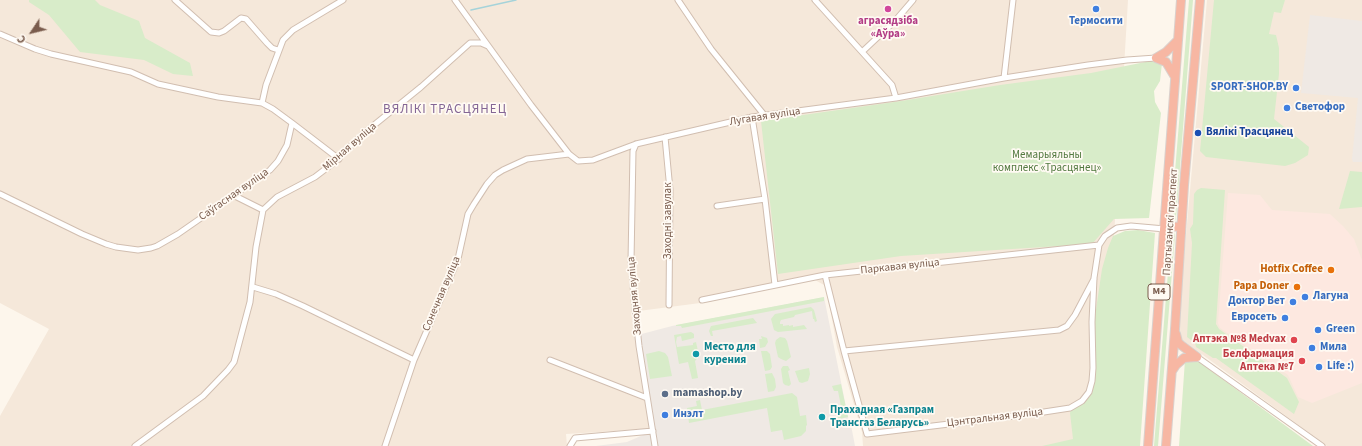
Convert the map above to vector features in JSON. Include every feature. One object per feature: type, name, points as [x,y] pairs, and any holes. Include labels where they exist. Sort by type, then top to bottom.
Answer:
[{"type":"highway","name":"Партызанскі праспект","points":[[1148,446],[1181,0]]},
{"type":"highway","name":"Партызанскі праспект","points":[[1166,446],[1181,227],[1200,0]]},
{"type":"highway","points":[[1156,58],[1166,52],[1178,40]]},
{"type":"highway","points":[[1156,58],[1166,62],[1175,78]]},
{"type":"highway","points":[[1165,227],[1181,227]]},
{"type":"highway","points":[[1175,329],[1178,342],[1197,356]]},
{"type":"highway","points":[[1172,372],[1176,365],[1184,358],[1197,356]]},
{"type":"street","points":[[175,0],[211,32],[224,31],[235,21],[241,18],[246,19],[272,48],[278,50]]},
{"type":"street","points":[[262,103],[278,50],[283,40],[294,30],[343,0]]},
{"type":"street","points":[[455,0],[531,105],[569,154],[578,161],[588,161],[636,144]]},
{"type":"street","points":[[678,0],[711,49],[765,116]]},
{"type":"street","points":[[815,0],[863,51],[892,85],[896,98]]},
{"type":"street","points":[[863,51],[895,21],[913,0]]},
{"type":"street","points":[[1004,78],[1013,0]]},
{"type":"street","points":[[0,34],[51,54],[131,72],[158,84],[218,97],[262,103],[273,109],[339,159]]},
{"type":"street","name":"Мірная вуліца","points":[[264,210],[277,197],[315,177],[339,159],[363,134],[421,87],[481,34]]},
{"type":"street","points":[[470,43],[481,42],[490,48]]},
{"type":"street","name":"Лугавая вуліца","points":[[636,144],[752,118],[896,98],[1004,78],[1088,65],[1123,60],[1156,58]]},
{"type":"street","points":[[752,118],[765,199],[775,285]]},
{"type":"street","name":"Саўгасная вуліца","points":[[0,194],[106,244],[138,250],[150,248],[157,246],[178,234],[235,196],[270,170],[278,161],[287,145],[292,123]]},
{"type":"street","name":"Заходні завулак","points":[[666,137],[670,190],[669,304]]},
{"type":"street","name":"Заходняя вуліца","points":[[636,144],[633,151],[631,261],[635,310],[655,446]]},
{"type":"street","name":"Сонечная вуліца","points":[[385,446],[414,360],[458,259],[468,214],[474,204],[495,174],[521,161],[569,154]]},
{"type":"street","points":[[135,446],[203,396],[234,362],[253,287],[256,247],[264,210],[235,196]]},
{"type":"street","points":[[718,206],[765,199]]},
{"type":"street","points":[[1099,245],[1105,236],[1117,228],[1131,226],[1165,227]]},
{"type":"street","name":"Паркавая вуліца","points":[[702,300],[825,275],[1099,245]]},
{"type":"street","name":"Цэнтральная вуліца","points":[[825,275],[867,434],[1031,414],[1070,408],[1082,401],[1089,392],[1092,381],[1094,278],[1099,245]]},
{"type":"street","name":"Цэнтральная вуліца","points":[[844,351],[1059,330],[1067,326],[1075,315],[1094,278]]},
{"type":"street","points":[[253,287],[276,294],[303,306],[414,360]]},
{"type":"street","points":[[1197,356],[1322,446]]},
{"type":"street","points":[[550,360],[647,398]]},
{"type":"street","points":[[570,446],[575,438],[653,431]]},
{"type":"shaded area","points":[[0,0],[1128,0],[1103,423],[1066,446],[863,446],[862,432],[837,347],[826,286],[813,279],[708,302],[631,312],[650,429],[566,434],[567,446],[0,446],[0,416],[49,329],[0,303]]},
{"type":"shaded area","points":[[1207,0],[1362,0],[1362,446],[1327,446],[1177,336]]},
{"type":"shaded area","points":[[1310,15],[1362,21],[1362,162],[1353,162],[1352,159],[1358,98],[1301,93]]},
{"type":"shaded area","points":[[1228,193],[1260,195],[1272,210],[1330,214],[1354,239],[1362,260],[1362,383],[1312,403],[1298,397],[1288,375],[1220,328],[1218,323]]},
{"type":"shaded area","points":[[824,297],[855,446],[596,446],[627,442],[650,432],[634,336],[672,326]]},
{"type":"green space","points":[[29,0],[95,0],[100,5],[139,21],[145,38],[190,63],[193,76],[173,74],[144,60],[80,52],[49,15],[29,2]]},
{"type":"green space","points":[[1189,0],[1193,0],[1175,221],[1173,219],[1176,192],[1174,184]]},
{"type":"green space","points":[[1214,0],[1285,0],[1281,13],[1274,12],[1269,34],[1276,35],[1279,48],[1279,74],[1274,119],[1309,147],[1308,155],[1295,163],[1285,166],[1206,157],[1200,151]]},
{"type":"green space","name":"Мемарыяльны комплекс «Трасцянец»","points":[[1150,61],[1158,61],[1162,63],[1160,81],[1154,91],[1155,102],[1161,113],[1149,218],[1114,219],[1092,244],[901,256],[778,274],[761,121],[1000,85],[1091,73]]},
{"type":"green space","points":[[1350,171],[1362,172],[1362,207],[1339,209]]},
{"type":"green space","points":[[1201,188],[1225,190],[1216,324],[1219,329],[1287,378],[1299,402],[1294,414],[1216,358],[1213,358],[1196,347],[1195,343],[1187,337],[1192,243],[1190,229],[1193,224],[1194,194]]},
{"type":"green space","points":[[1173,229],[1175,235],[1158,446],[1154,446],[1171,230]]},
{"type":"green space","points":[[1138,230],[1155,233],[1140,446],[1042,446],[1073,439],[1070,413],[1071,410],[1089,397],[1092,391],[1095,375],[1094,323],[1102,269],[1108,248],[1113,236],[1125,231]]},
{"type":"green space","points":[[824,297],[824,301],[682,328],[681,326],[676,326],[676,325]]},
{"type":"green space","points":[[811,307],[814,310],[817,321],[815,322],[812,311],[795,315],[794,317],[781,320],[780,322],[783,326],[793,325],[793,327],[804,325],[807,329],[778,332],[774,330],[771,319],[775,314]]},
{"type":"green space","points":[[753,318],[757,323],[712,331],[713,336],[711,336],[709,331],[711,326]]},
{"type":"green space","points":[[691,332],[694,334],[694,338],[682,341],[681,336],[677,337],[676,342],[677,347],[693,345],[693,343],[696,342],[699,356],[695,361],[698,378],[692,379],[688,362],[679,364],[674,335]]},
{"type":"green space","points":[[761,336],[767,338],[768,342],[765,347],[760,348],[759,339],[762,339]]},
{"type":"green space","points":[[780,337],[785,338],[787,341],[791,357],[786,361],[778,357],[775,343]]},
{"type":"green space","points":[[659,351],[665,353],[668,357],[672,376],[650,379],[646,354]]},
{"type":"green space","points":[[761,351],[767,351],[770,354],[772,367],[770,370],[765,371]]},
{"type":"green space","points":[[1191,359],[1198,361],[1313,446],[1179,446],[1185,360]]},
{"type":"green space","points":[[783,366],[788,366],[790,370],[788,371],[791,384],[789,386],[783,383],[781,369]]},
{"type":"green space","points":[[809,368],[810,374],[808,381],[802,383],[799,382],[795,371]]},
{"type":"green space","points":[[772,373],[775,379],[776,387],[774,391],[768,392],[765,374]]},
{"type":"green space","points":[[841,384],[848,417],[838,419],[837,415],[842,414],[840,401],[838,391],[834,391],[832,386]]},
{"type":"green space","points":[[792,393],[797,397],[800,416],[806,415],[806,431],[801,436],[784,440],[782,430],[771,432],[767,408],[689,423],[687,408],[697,406],[696,401],[700,400],[702,410]]},
{"type":"waterway","points":[[471,10],[516,0]]},
{"type":"place","name":"аграсядзіба «Аўра»","points":[[888,9]]},
{"type":"place","name":"Термосити","points":[[1096,9]]},
{"type":"place","name":"SPORT-SHOP.BY","points":[[1296,88]]},
{"type":"place","name":"Светофор","points":[[1287,108]]},
{"type":"place","name":"Вялікі Трасцянец","points":[[1198,133]]},
{"type":"place","name":"Hotfix Coffee","points":[[1331,270]]},
{"type":"place","name":"Papa Doner","points":[[1297,287]]},
{"type":"place","name":"Лагуна","points":[[1305,297]]},
{"type":"place","name":"Доктор Вет","points":[[1293,302]]},
{"type":"place","name":"Евросеть","points":[[1285,318]]},
{"type":"place","name":"Green","points":[[1318,330]]},
{"type":"place","name":"Аптэка №8 Medvax","points":[[1294,340]]},
{"type":"place","name":"Мила","points":[[1312,348]]},
{"type":"place","name":"Место для курения","points":[[696,354]]},
{"type":"place","name":"Белфармация Аптека №7","points":[[1302,361]]},
{"type":"place","name":"Life :)","points":[[1319,367]]},
{"type":"place","name":"mamashop.by","points":[[665,394]]},
{"type":"place","name":"Инэлт","points":[[665,415]]},
{"type":"place","name":"Прахадная «Газпрам Трансгаз Беларусь»","points":[[822,417]]},
{"type":"district","name":"ВЯЛІКІ ТРАСЦЯНЕЦ","points":[[445,110]]}]
